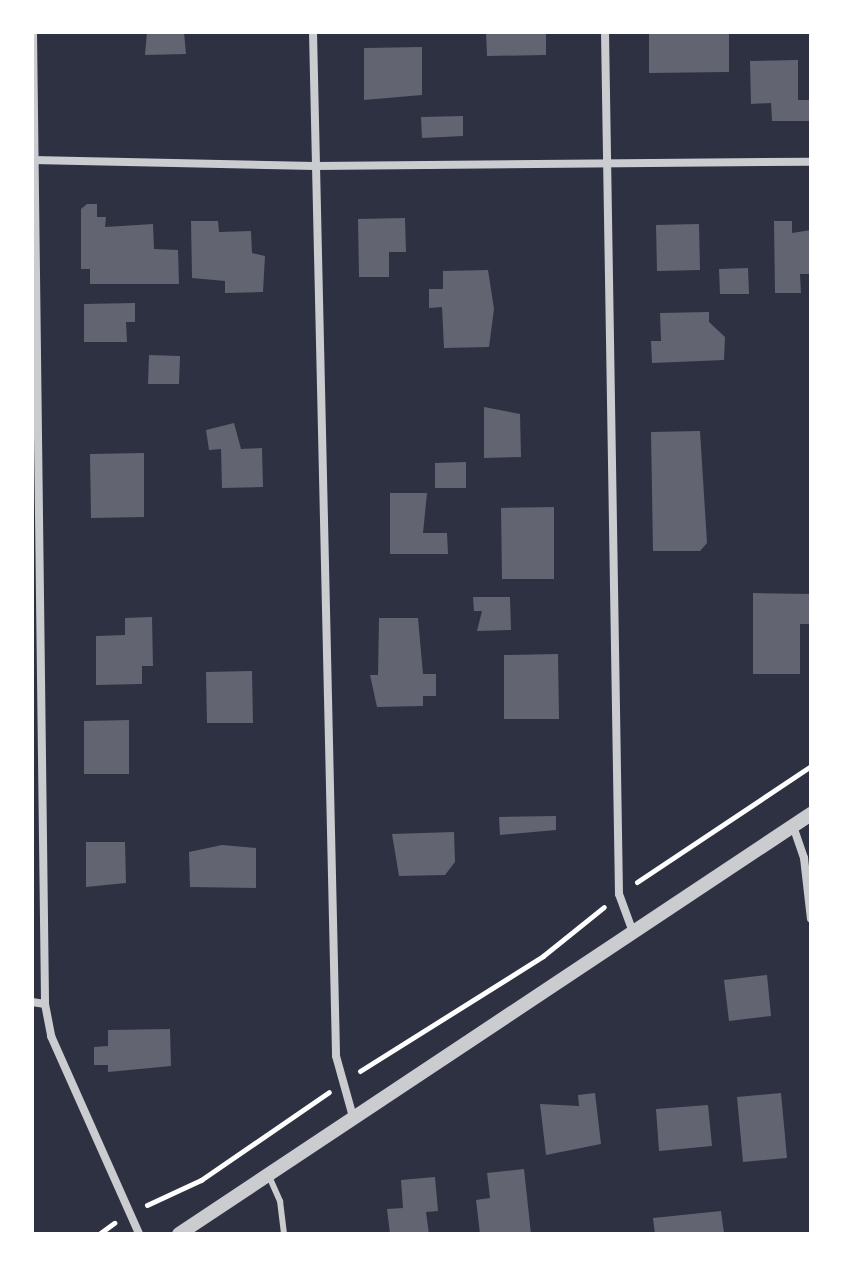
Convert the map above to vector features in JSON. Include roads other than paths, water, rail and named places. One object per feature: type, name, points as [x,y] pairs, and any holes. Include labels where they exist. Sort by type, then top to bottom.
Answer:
[{"type":"street","points":[[33,32],[45,1004],[51,1036],[127,1213],[139,1234]]},
{"type":"street","points":[[313,32],[336,1056],[341,1083],[353,1117]]},
{"type":"street","points":[[605,32],[619,894],[633,932]]},
{"type":"street","points":[[33,160],[315,166],[811,162]]},
{"type":"street","points":[[179,1234],[811,814]]},
{"type":"street","points":[[793,826],[804,858],[811,919]]},
{"type":"street","points":[[32,1002],[45,1004]]},
{"type":"lane","points":[[268,1174],[280,1201],[284,1234]]}]
